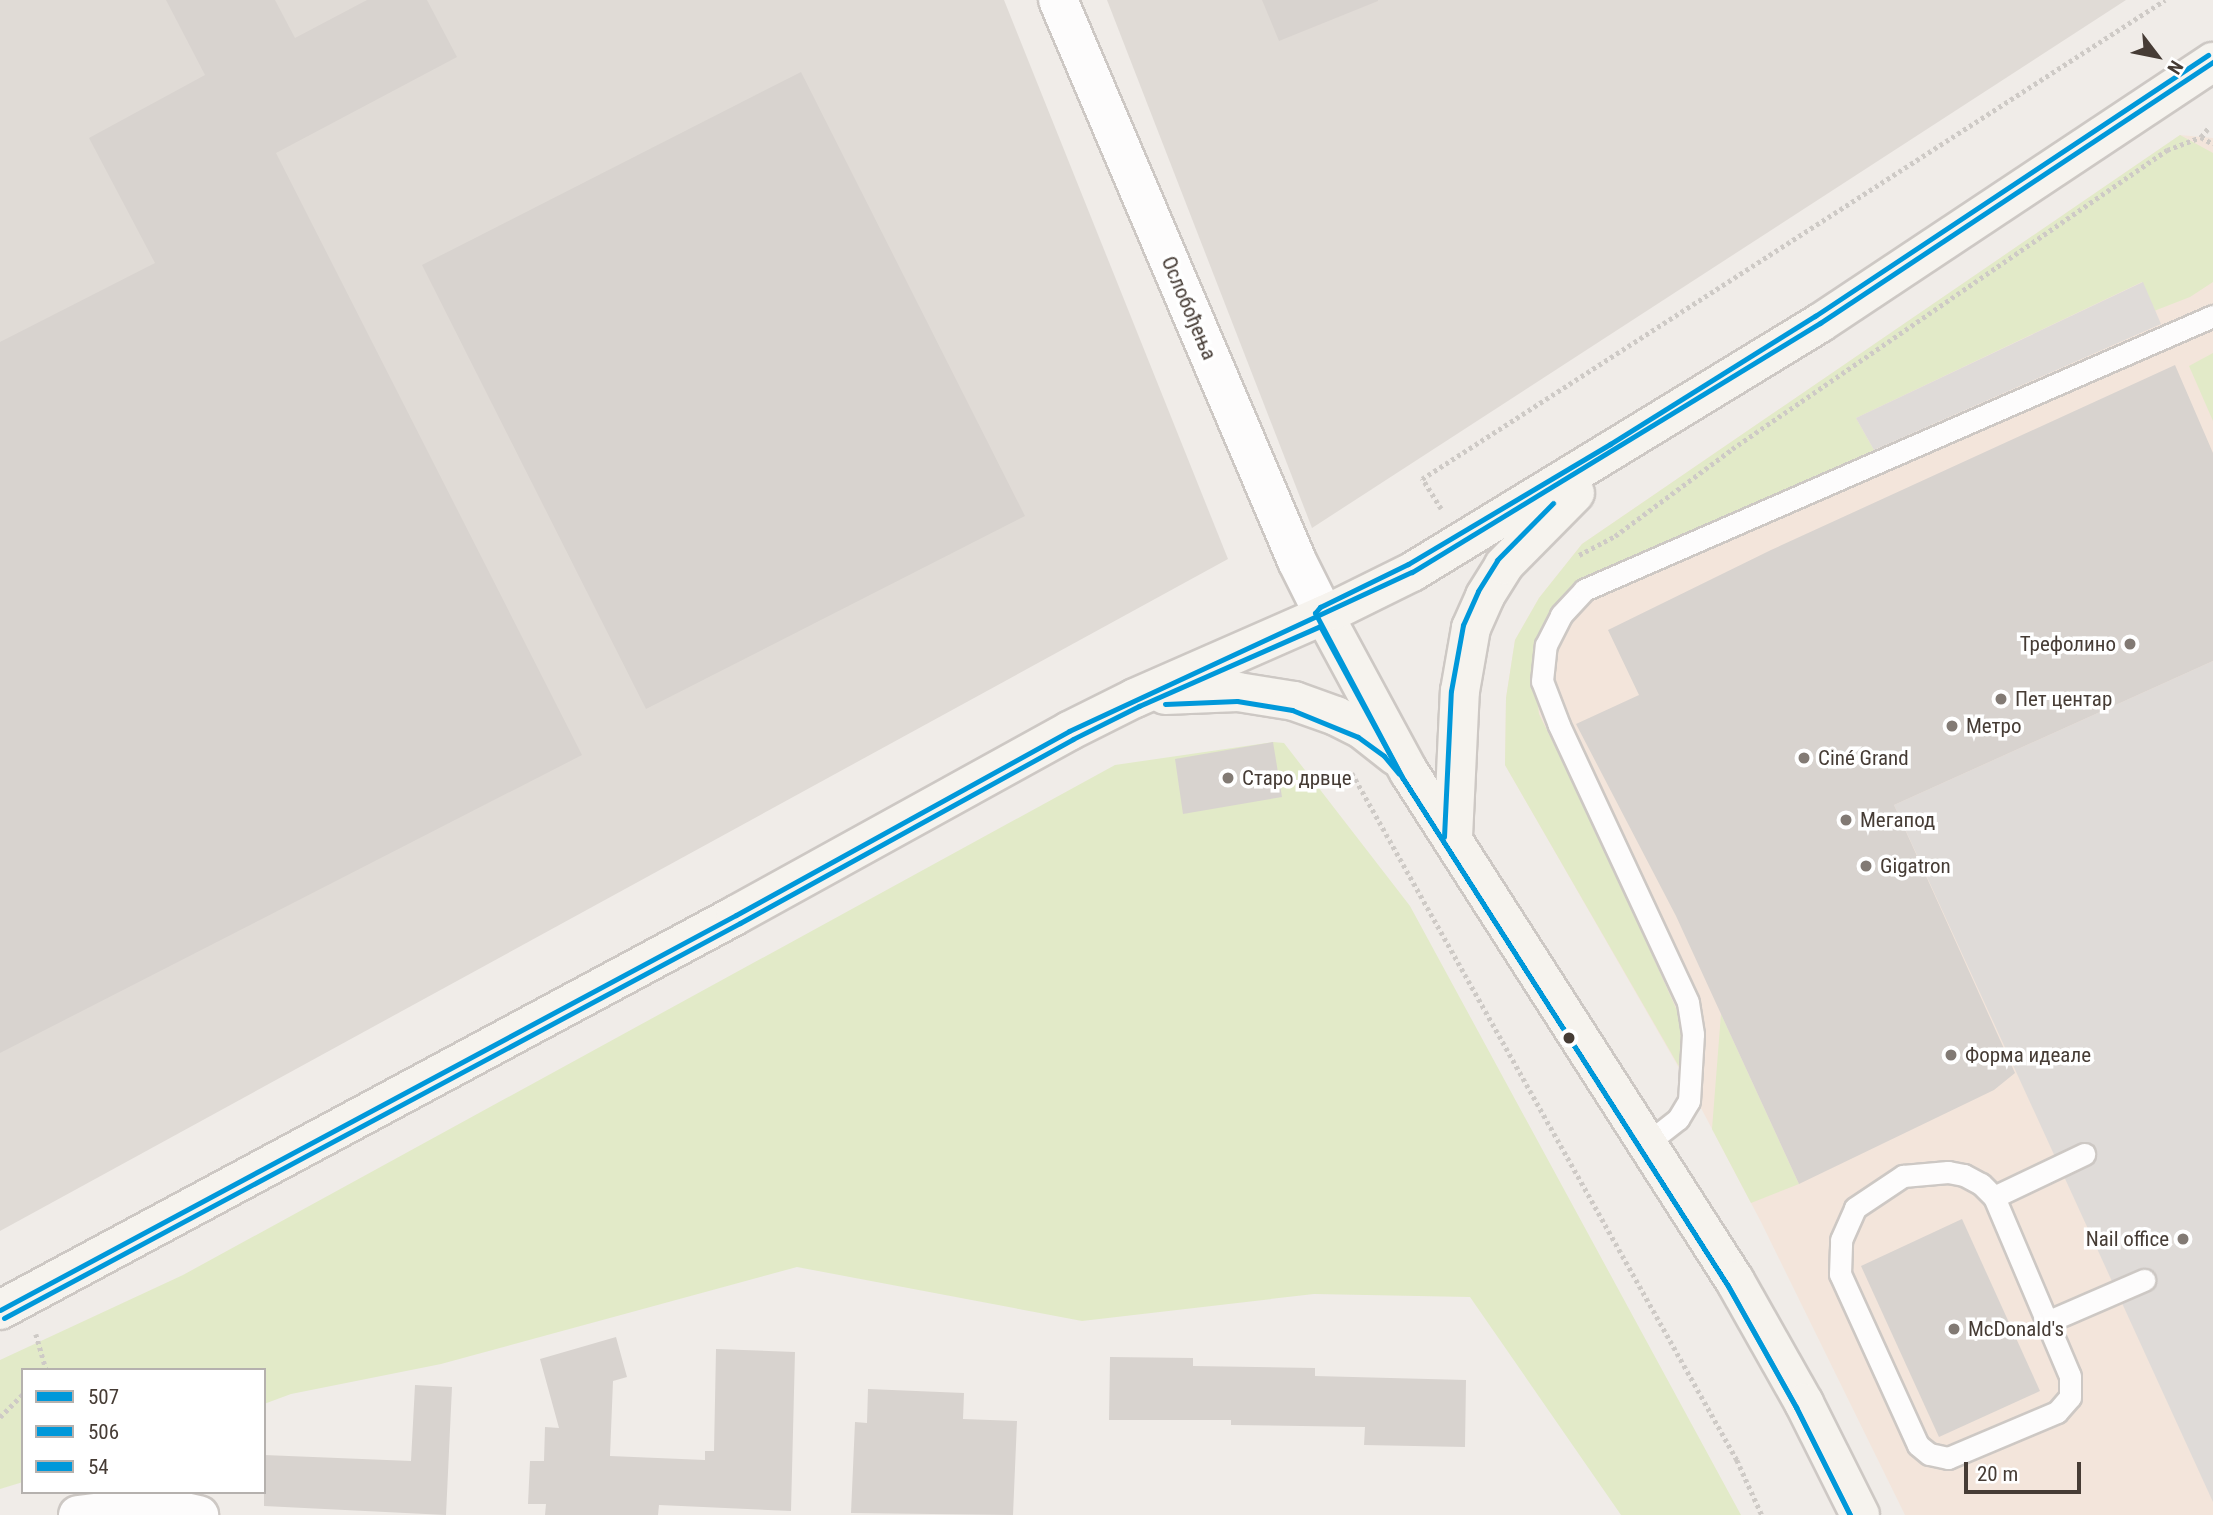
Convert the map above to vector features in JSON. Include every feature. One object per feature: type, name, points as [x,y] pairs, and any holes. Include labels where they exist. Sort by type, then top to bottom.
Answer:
[{"type":"main road","points":[[0,1310],[1135,698],[1324,615],[1412,572],[1615,451],[1820,323],[2213,62]]},
{"type":"main road","points":[[1452,837],[1460,691],[1471,628],[1485,596],[1504,565],[1615,451]]},
{"type":"main road","points":[[1324,615],[1409,772],[1735,1281],[1804,1403],[1860,1515]]},
{"type":"main road","points":[[1135,698],[1238,692],[1294,701],[1336,716],[1363,730],[1390,750],[1409,772]]},
{"type":"street","name":"Ослобођења","points":[[1058,0],[1297,561],[1324,615]]},
{"type":"street","points":[[78,1515],[142,1507],[199,1515]]},
{"type":"lane","points":[[1646,1144],[1678,1119],[1689,1101],[1693,1034],[1690,1013],[1688,1002],[1559,725],[1542,681],[1546,645],[1561,615],[1584,590],[2213,316]]},
{"type":"lane","points":[[1994,1197],[2084,1154]]},
{"type":"lane","points":[[1948,1172],[1965,1175],[1981,1184],[1994,1197],[2070,1376],[2070,1397],[2056,1412],[1948,1458],[1929,1454],[1918,1445],[1840,1274],[1840,1240],[1855,1208],[1903,1176],[1948,1172]]},
{"type":"lane","points":[[2047,1322],[2144,1280]]},
{"type":"path","points":[[1446,515],[1423,479],[2165,0]]},
{"type":"path","points":[[1571,560],[1615,536],[1743,442],[2167,150],[2202,137],[2209,127]]},
{"type":"path","points":[[2202,137],[2213,144]]},
{"type":"path","points":[[0,1417],[21,1396]]},
{"type":"shaded area","points":[[0,0],[1004,0],[1228,559],[0,1231]]},
{"type":"shaded area","points":[[1107,0],[2126,0],[1312,528]]},
{"type":"shaded area","points":[[2180,135],[2213,138],[2213,1515],[1905,1515],[1761,1222],[1691,1089],[1505,765],[1506,698],[1515,640],[1539,598],[1582,544]]},
{"type":"shaded area","points":[[2143,282],[2161,324],[1874,450],[1856,418]]},
{"type":"shaded area","points":[[2213,661],[2213,1502],[1894,805]]},
{"type":"green space","points":[[2180,135],[2213,153],[2213,282],[2190,297],[2154,311],[2142,282],[1856,418],[1874,450],[1582,579],[1546,626],[1533,668],[1539,714],[1595,827],[1683,1024],[1681,1070],[1505,765],[1506,698],[1515,640],[1539,598],[1582,544]]},
{"type":"green space","points":[[2213,353],[2213,421],[2189,366]]},
{"type":"green space","points":[[1273,742],[1284,743],[1410,906],[1741,1515],[1621,1515],[1470,1297],[1314,1294],[1082,1321],[797,1267],[441,1364],[291,1394],[266,1403],[266,1368],[21,1368],[21,1483],[0,1489],[0,1360],[183,1275],[1115,765]]},
{"type":"green space","points":[[1721,1014],[1799,1184],[1751,1203],[1712,1129]]},
{"type":"building","points":[[166,0],[275,0],[295,38],[367,0],[427,0],[457,57],[276,153],[582,755],[0,1053],[0,342],[155,263],[89,138],[205,75]]},
{"type":"building","points":[[1262,0],[1378,0],[1378,1],[1279,41]]},
{"type":"building","points":[[801,72],[1025,516],[646,709],[422,265]]},
{"type":"building","points":[[2175,365],[2213,453],[2213,661],[1894,805],[2015,1073],[1994,1090],[1799,1184],[1676,916],[1576,724],[1639,695],[1608,630],[1771,550]]},
{"type":"building","name":"Старо дрвце","points":[[1273,742],[1282,797],[1183,814],[1175,759]]},
{"type":"building","points":[[1962,1219],[2040,1391],[1939,1437],[1861,1266]]},
{"type":"building","points":[[616,1337],[627,1377],[613,1381],[610,1456],[705,1460],[705,1451],[714,1451],[716,1349],[795,1352],[791,1511],[659,1505],[658,1515],[545,1515],[546,1504],[528,1504],[530,1461],[544,1461],[545,1427],[559,1428],[540,1359]]},
{"type":"building","points":[[1110,1357],[1193,1358],[1193,1366],[1315,1368],[1315,1376],[1466,1380],[1465,1447],[1364,1445],[1365,1427],[1231,1425],[1231,1420],[1109,1420]]},
{"type":"building","points":[[415,1385],[452,1387],[446,1515],[264,1506],[266,1455],[411,1461]]},
{"type":"building","points":[[868,1389],[964,1393],[963,1419],[1017,1421],[1013,1515],[851,1513],[855,1422],[867,1423]]},
{"type":"transit line","name":"54","points":[[1850,1515],[1796,1407],[1728,1286],[1402,777],[1315,613],[1320,607],[1408,564],[1610,444],[1815,316],[2208,55]]},
{"type":"transit line","name":"507","points":[[0,1310],[736,915],[1069,731],[1412,572],[1820,323],[2213,62]]},
{"type":"transit line","name":"54","points":[[1444,837],[1451,691],[1463,625],[1478,591],[1497,560],[1553,503]]},
{"type":"transit line","name":"506","points":[[4,1318],[740,923],[1073,739],[1139,706],[1320,626],[1402,777],[1728,1286],[1796,1407],[1850,1515]]},
{"type":"transit line","name":"506","points":[[1165,704],[1237,701],[1292,710],[1358,737],[1384,756],[1399,774]]},
{"type":"place","name":"Трефолино","points":[[2130,644]]},
{"type":"place","name":"Пет центар","points":[[2001,699]]},
{"type":"place","name":"Метро","points":[[1952,726]]},
{"type":"place","name":"Ciné Grand","points":[[1804,758]]},
{"type":"place","name":"Старо дрвце","points":[[1228,778]]},
{"type":"place","name":"Мегапод","points":[[1846,820]]},
{"type":"place","name":"Gigatron","points":[[1866,866]]},
{"type":"place","name":"Форма идеале","points":[[1951,1055]]},
{"type":"place","name":"Nail office","points":[[2183,1239]]},
{"type":"place","name":"McDonald's","points":[[1954,1329]]}]
